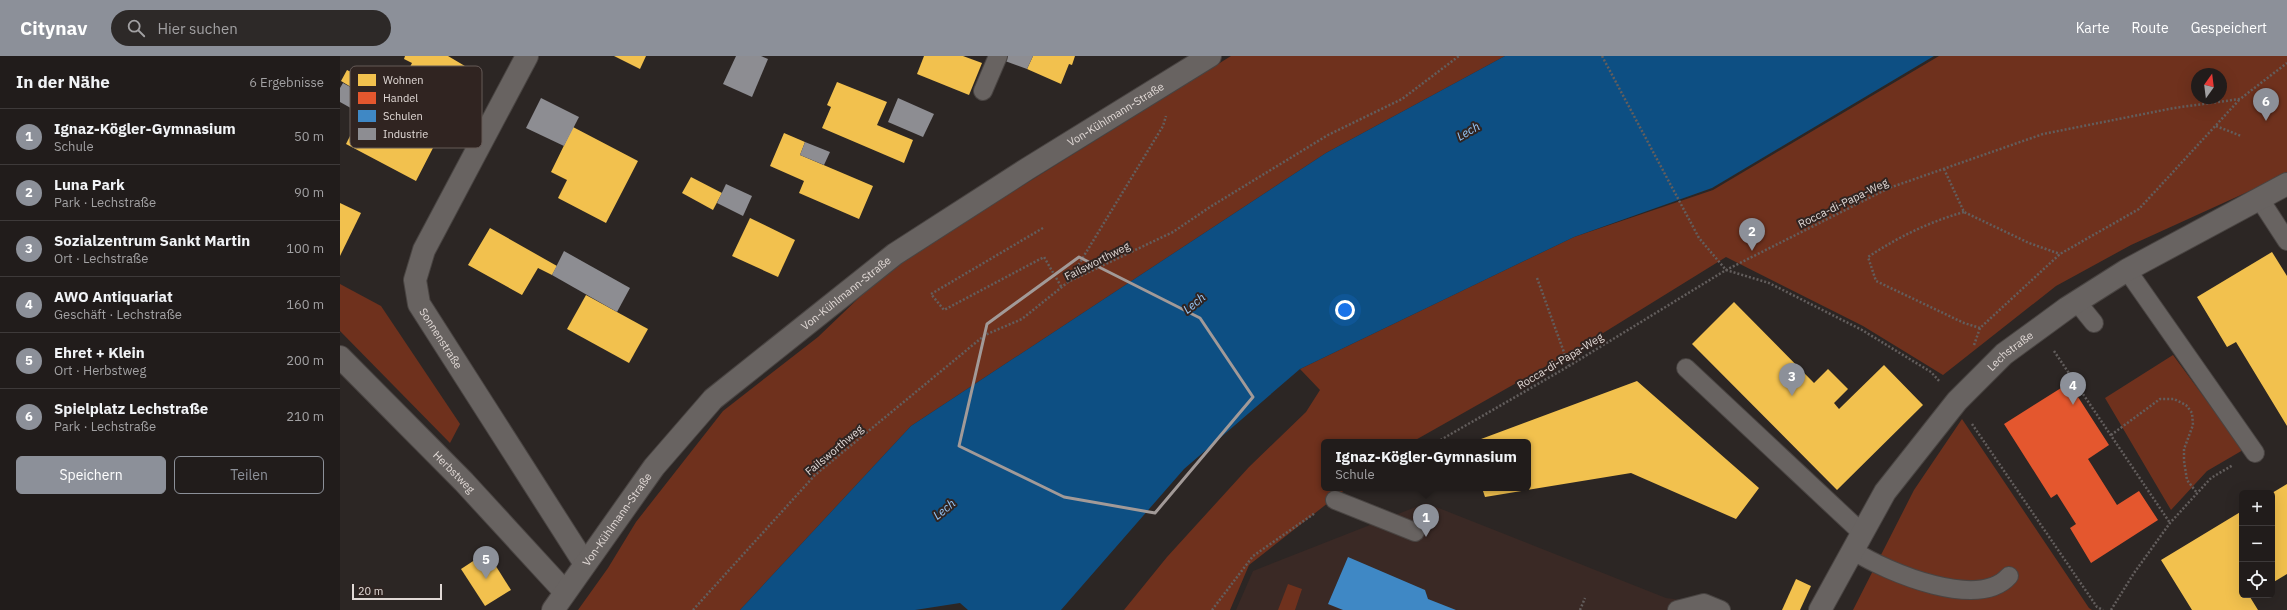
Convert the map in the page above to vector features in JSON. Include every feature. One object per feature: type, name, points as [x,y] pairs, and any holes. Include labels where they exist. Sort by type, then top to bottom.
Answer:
[{"type":"street","name":"Sonnenstraße","points":[[482,141],[527,56]]},
{"type":"street","name":"Von-Kühlmann-Straße","points":[[554,610],[565,592],[654,467],[713,399],[895,254],[1027,169],[1210,56]]},
{"type":"street","name":"Sonnenstraße","points":[[478,148],[424,250],[415,280],[419,304],[585,564]]},
{"type":"street","name":"Lechstraße","points":[[1820,610],[1885,492],[1957,401],[2004,354],[2077,302],[2127,270],[2287,184]]},
{"type":"street","name":"Herbstweg","points":[[340,357],[464,482],[565,592]]},
{"type":"lane","points":[[983,91],[998,56]]},
{"type":"lane","points":[[2259,198],[2287,241]]},
{"type":"lane","points":[[2127,270],[2255,453]]},
{"type":"lane","points":[[2077,302],[2094,323]]},
{"type":"lane","points":[[1686,368],[1857,542],[1920,592],[1953,602],[1967,604],[1995,597],[2004,588],[2009,576]]},
{"type":"lane","points":[[1335,500],[1415,532]]},
{"type":"lane","points":[[1677,610],[1704,603],[1722,610]]},
{"type":"path","name":"Failsworthweg","points":[[693,610],[815,475],[985,335],[1022,319],[1068,282],[1172,232],[1328,135],[1402,99],[1459,56]]},
{"type":"path","points":[[1602,56],[1699,238],[1726,270],[1769,283],[1862,330],[1931,372],[1957,401],[2096,609],[2103,610]]},
{"type":"path","name":"Rocca-di-Papa-Weg","points":[[1443,439],[1569,366],[1726,270],[1889,188],[2043,134],[2174,108],[2240,99],[2287,63]]},
{"type":"path","points":[[1973,350],[1980,328],[2060,254],[2139,209],[2240,99]]},
{"type":"path","points":[[1068,282],[1163,126]]},
{"type":"path","points":[[2216,126],[2241,136]]},
{"type":"path","points":[[1944,169],[1964,212],[2029,243],[2060,254]]},
{"type":"path","points":[[1964,212],[1936,220],[1894,240],[1868,257],[1876,281],[1958,320],[1980,328]]},
{"type":"path","points":[[1043,228],[932,294],[944,310],[1044,257],[1062,288]]},
{"type":"path","points":[[1537,278],[1569,366]]},
{"type":"path","points":[[2039,329],[2170,523]]},
{"type":"path","points":[[2111,435],[2160,399],[2174,399],[2186,405],[2192,413],[2193,425],[2184,449],[2184,461],[2187,480],[2197,493]]},
{"type":"path","points":[[2112,610],[2134,573],[2170,523],[2197,493],[2212,478],[2255,453]]},
{"type":"path","points":[[1212,610],[1253,556],[1335,500]]},
{"type":"path","points":[[1580,610],[1585,598]]},
{"type":"highlighted area","points":[[1079,257],[1200,318],[1253,397],[1155,513],[1064,497],[959,446],[987,324]]},
{"type":"shaded area","points":[[1231,56],[1505,56],[1326,153],[911,426],[740,610],[578,610],[608,568],[636,522],[723,411],[818,337],[890,268]]},
{"type":"shaded area","points":[[1939,56],[2287,56],[2287,174],[2131,245],[2056,286],[1943,375],[1863,326],[1726,257],[1587,343],[1417,439],[1321,439],[1321,491],[1343,491],[1249,565],[1230,610],[1124,610],[1167,557],[1249,467],[1306,412],[1320,390],[1300,369],[1574,237],[1713,190]]},
{"type":"shaded area","points":[[340,284],[381,306],[460,424],[450,443],[340,331]]},
{"type":"shaded area","points":[[2173,355],[2243,450],[2207,471],[2171,510],[2105,398]]},
{"type":"shaded area","points":[[1962,419],[2089,608],[2092,610],[1853,610],[1914,490]]},
{"type":"shaded area","points":[[1426,503],[1666,598],[1704,603],[1721,610],[1236,610],[1253,571]]},
{"type":"shaded area","points":[[1288,584],[1302,589],[1295,610],[1278,610]]},
{"type":"water","name":"Lech","points":[[1505,56],[1934,56],[1712,188],[1574,237],[1300,369],[1184,469],[1061,610],[968,610],[960,603],[915,610],[740,610],[911,426],[1326,153]]},
{"type":"building: Wohnen","points":[[405,56],[448,56],[465,66],[410,66],[412,63],[404,59]]},
{"type":"building: Wohnen","points":[[614,56],[646,56],[640,69]]},
{"type":"building: Wohnen","points":[[924,56],[963,56],[982,63],[969,95],[917,74]]},
{"type":"building: Wohnen","points":[[1033,56],[1075,56],[1072,65],[1069,64],[1061,84],[1027,69]]},
{"type":"building: Wohnen","points":[[347,70],[350,72],[350,86],[341,81]]},
{"type":"building: Wohnen","points":[[837,82],[887,102],[877,125],[913,140],[904,163],[822,128],[831,107],[827,105]]},
{"type":"building: Wohnen","points":[[573,127],[638,161],[606,223],[558,198],[567,180],[551,172]]},
{"type":"building: Wohnen","points":[[784,133],[805,142],[800,155],[873,186],[859,219],[799,193],[804,181],[770,166]]},
{"type":"building: Wohnen","points":[[350,136],[350,146],[346,144]]},
{"type":"building: Wohnen","points":[[354,148],[433,148],[416,181]]},
{"type":"building: Wohnen","points":[[691,177],[722,193],[713,210],[682,193]]},
{"type":"building: Wohnen","points":[[340,203],[361,213],[340,256]]},
{"type":"building: Wohnen","points":[[750,218],[795,240],[778,277],[732,256]]},
{"type":"building: Wohnen","points":[[490,228],[557,266],[552,275],[538,268],[522,295],[468,265]]},
{"type":"building: Wohnen","points":[[2272,252],[2287,276],[2287,426],[2236,342],[2227,347],[2197,297]]},
{"type":"building: Wohnen","points":[[586,295],[648,329],[629,363],[567,329]]},
{"type":"building: Wohnen","points":[[1734,302],[1814,383],[1828,369],[1848,389],[1834,403],[1839,409],[1884,365],[1923,405],[1837,490],[1692,344]]},
{"type":"building: Wohnen","points":[[1637,381],[1759,488],[1736,519],[1631,473],[1531,489],[1531,439],[1481,439]]},
{"type":"building: Wohnen","points":[[2287,484],[2287,574],[2275,581],[2275,526],[2275,491]]},
{"type":"building: Wohnen","points":[[1483,491],[1522,491],[1485,497]]},
{"type":"building: Wohnen","points":[[2239,513],[2239,598],[2251,598],[2258,610],[2192,610],[2161,560]]},
{"type":"building: Wohnen","points":[[487,552],[511,590],[485,606],[461,569]]},
{"type":"building: Wohnen","points":[[1796,579],[1811,586],[1800,610],[1782,610]]},
{"type":"building: Handel","points":[[2069,383],[2109,445],[2088,459],[2117,505],[2139,491],[2158,520],[2091,563],[2070,528],[2076,524],[2057,494],[2051,498],[2004,424]]},
{"type":"building: Schulen","points":[[1348,557],[1425,590],[1428,599],[1456,610],[1343,610],[1328,604]]},
{"type":"building: Industrie","points":[[736,56],[761,56],[768,59],[752,97],[723,84]]},
{"type":"building: Industrie","points":[[1007,56],[1033,56],[1027,69],[1005,61]]},
{"type":"building: Industrie","points":[[343,83],[350,87],[350,108],[340,102],[340,88]]},
{"type":"building: Industrie","points":[[541,98],[579,117],[564,146],[526,128]]},
{"type":"building: Industrie","points":[[898,98],[934,114],[923,137],[888,122]]},
{"type":"building: Industrie","points":[[805,142],[830,152],[824,165],[800,155]]},
{"type":"building: Industrie","points":[[726,184],[752,196],[743,216],[717,203]]},
{"type":"building: Industrie","points":[[564,251],[630,288],[617,312],[552,275]]},
{"type":"place","name":"Spielplatz Lechstraße","points":[[2266,121]]},
{"type":"place","name":"Luna Park","points":[[1752,251]]},
{"type":"place","name":"Sozialzentrum Sankt Martin","points":[[1792,396]]},
{"type":"place","name":"AWO Antiquariat","points":[[2073,405]]},
{"type":"place","name":"Ignaz-Kögler-Gymnasium","points":[[1426,537]]},
{"type":"place","name":"Ehret + Klein","points":[[486,579]]}]
